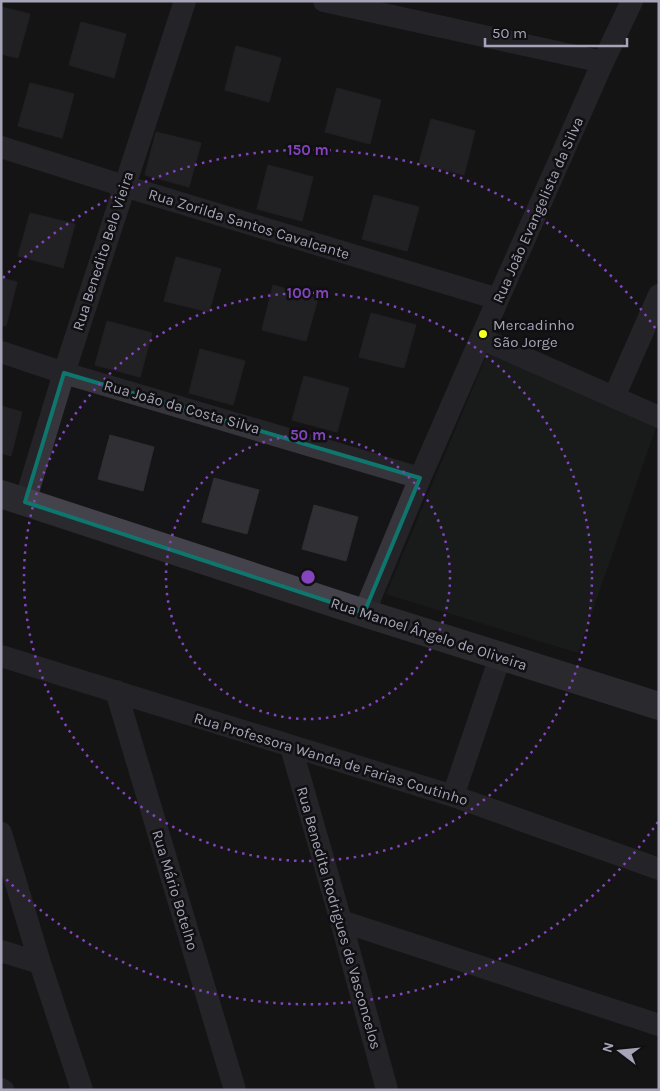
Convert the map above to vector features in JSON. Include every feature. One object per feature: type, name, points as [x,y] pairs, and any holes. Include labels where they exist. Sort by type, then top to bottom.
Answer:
[{"type":"street","name":"Rua Benedito Belo Vieira","points":[[13,498],[64,373],[185,1]]},
{"type":"street","points":[[324,1],[603,62]]},
{"type":"street","name":"Rua João Evangelista da Silva","points":[[364,614],[420,478],[498,299],[632,1]]},
{"type":"street","name":"Rua Zorilda Santos Cavalcante","points":[[1,147],[498,299]]},
{"type":"street","points":[[614,397],[659,295]]},
{"type":"street","points":[[482,339],[659,417]]},
{"type":"street","name":"Rua João da Costa Silva","points":[[1,352],[64,373],[420,478]]},
{"type":"street","name":"Rua Manoel Ângelo de Oliveira","points":[[13,498],[364,614],[659,706]]},
{"type":"street","name":"Rua Professora Wanda de Farias Coutinho","points":[[1,656],[453,796],[659,869]]},
{"type":"street","points":[[453,796],[500,657]]},
{"type":"street","name":"Rua Mário Botelho","points":[[116,691],[234,1090]]},
{"type":"street","name":"Rua Benedita Rodrigues de Vasconcelos","points":[[290,747],[342,921],[388,1090]]},
{"type":"street","points":[[1,833],[40,962],[82,1090]]},
{"type":"street","points":[[342,921],[659,1025]]},
{"type":"street","points":[[1,951],[40,962]]},
{"type":"highlighted area","points":[[64,373],[420,478],[364,613],[25,502]]},
{"type":"shaded area","points":[[488,352],[656,427],[578,653],[386,594]]},
{"type":"building","points":[[1,7],[30,14],[18,58],[1,54]]},
{"type":"building","points":[[81,22],[126,34],[114,78],[69,65]]},
{"type":"building","points":[[236,46],[281,58],[269,102],[225,90]]},
{"type":"building","points":[[30,83],[74,94],[62,138],[18,126]]},
{"type":"building","points":[[337,88],[381,100],[370,144],[325,132]]},
{"type":"building","points":[[431,119],[475,131],[464,175],[419,163]]},
{"type":"building","points":[[156,132],[201,143],[189,187],[145,175]]},
{"type":"building","points":[[268,165],[313,177],[302,221],[257,209]]},
{"type":"building","points":[[374,195],[419,207],[407,251],[362,239]]},
{"type":"building","points":[[30,213],[75,224],[63,268],[18,256]]},
{"type":"building","points":[[176,257],[221,269],[209,312],[164,301]]},
{"type":"building","points":[[1,278],[17,282],[6,326],[1,325]]},
{"type":"building","points":[[273,285],[318,298],[306,341],[262,330]]},
{"type":"building","points":[[371,313],[416,325],[404,368],[359,357]]},
{"type":"building","points":[[107,321],[152,333],[140,377],[95,365]]},
{"type":"building","points":[[200,349],[245,361],[233,405],[189,393]]},
{"type":"building","points":[[304,376],[349,388],[337,432],[292,420]]},
{"type":"building","points":[[1,406],[22,412],[11,456],[1,453]]},
{"type":"building","points":[[110,435],[154,447],[143,491],[98,479]]},
{"type":"building","points":[[214,478],[259,490],[247,534],[202,522]]},
{"type":"building","points":[[314,505],[358,517],[346,561],[302,549]]},
{"type":"place","name":"Mercadinho São Jorge","points":[[483,334]]}]
